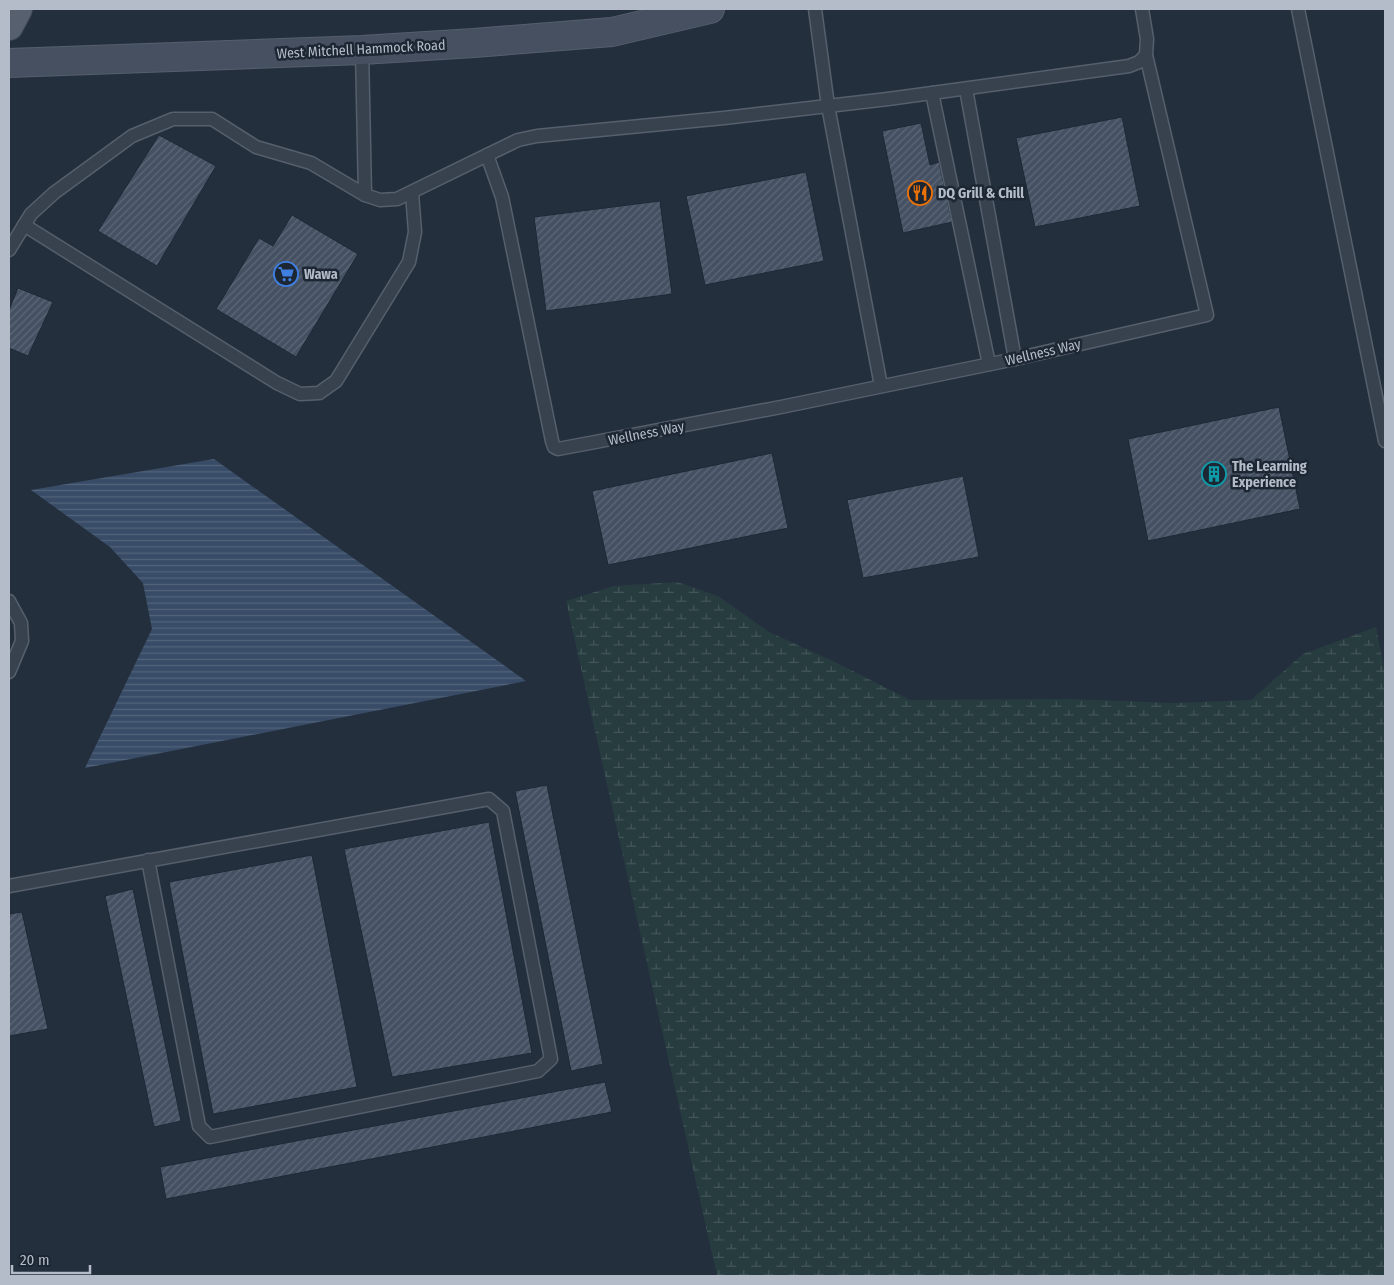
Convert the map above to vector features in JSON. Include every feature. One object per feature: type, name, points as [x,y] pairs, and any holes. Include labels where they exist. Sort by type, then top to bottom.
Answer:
[{"type":"main road","points":[[9,26],[18,9]]},
{"type":"main road","name":"West Mitchell Hammock Road","points":[[9,64],[362,50],[612,32],[710,9]]},
{"type":"lane","points":[[815,9],[828,106],[881,386]]},
{"type":"lane","name":"Wellness Way","points":[[487,155],[502,198],[552,441],[554,447],[558,449],[771,409],[1015,359],[1207,315],[1146,55],[1147,40],[1142,9]]},
{"type":"lane","points":[[1298,9],[1385,441]]},
{"type":"lane","points":[[362,50],[365,195]]},
{"type":"lane","points":[[9,250],[31,214],[54,194],[132,136],[173,119],[212,119],[256,147],[311,163],[365,195],[380,200],[397,199],[518,140],[537,136],[724,118],[966,89],[1129,66],[1139,62],[1146,55]]},
{"type":"lane","points":[[966,89],[1015,359]]},
{"type":"lane","points":[[932,93],[989,364]]},
{"type":"lane","points":[[24,225],[277,383],[300,394],[319,393],[336,381],[409,262],[415,232],[412,193]]},
{"type":"lane","points":[[9,602],[21,623],[22,641],[9,672]]},
{"type":"lane","points":[[9,886],[148,860],[489,799],[503,811],[551,1059],[538,1071],[210,1137],[199,1126],[148,860]]},
{"type":"green space","points":[[677,582],[718,596],[769,632],[833,661],[910,700],[1071,699],[1174,703],[1251,700],[1303,654],[1376,627],[1385,674],[1385,1276],[717,1276],[566,601],[614,586]]},
{"type":"water","points":[[214,459],[526,681],[85,768],[152,629],[143,583],[110,547],[31,490]]},
{"type":"building","points":[[1122,117],[1140,206],[1035,227],[1016,138]]},
{"type":"building","name":"DQ Grill & Chill","points":[[921,123],[930,165],[939,162],[952,222],[903,233],[882,131]]},
{"type":"building","points":[[159,135],[216,166],[157,266],[98,231]]},
{"type":"building","points":[[806,172],[824,261],[705,285],[686,196]]},
{"type":"building","points":[[660,201],[672,294],[546,311],[534,217]]},
{"type":"building","points":[[292,215],[358,254],[296,357],[216,309],[259,238],[273,246]]},
{"type":"building","points":[[18,288],[53,302],[28,356],[9,348],[9,310]]},
{"type":"building","name":"The Learning Experience","points":[[1279,407],[1300,509],[1148,541],[1128,439]]},
{"type":"building","points":[[772,453],[788,528],[608,565],[592,491]]},
{"type":"building","points":[[963,476],[979,557],[863,578],[847,500]]},
{"type":"building","points":[[547,785],[603,1064],[571,1071],[515,791]]},
{"type":"building","points":[[489,822],[532,1053],[392,1077],[344,849]]},
{"type":"building","points":[[312,855],[357,1087],[213,1114],[169,882]]},
{"type":"building","points":[[133,889],[181,1121],[154,1127],[105,896]]},
{"type":"building","points":[[22,912],[48,1029],[9,1036],[9,914]]},
{"type":"building","points":[[605,1082],[612,1112],[166,1199],[160,1167]]},
{"type":"place","name":"DQ Grill & Chill","points":[[920,193]]},
{"type":"place","name":"Wawa","points":[[286,274]]},
{"type":"place","name":"The Learning Experience","points":[[1214,474]]}]
